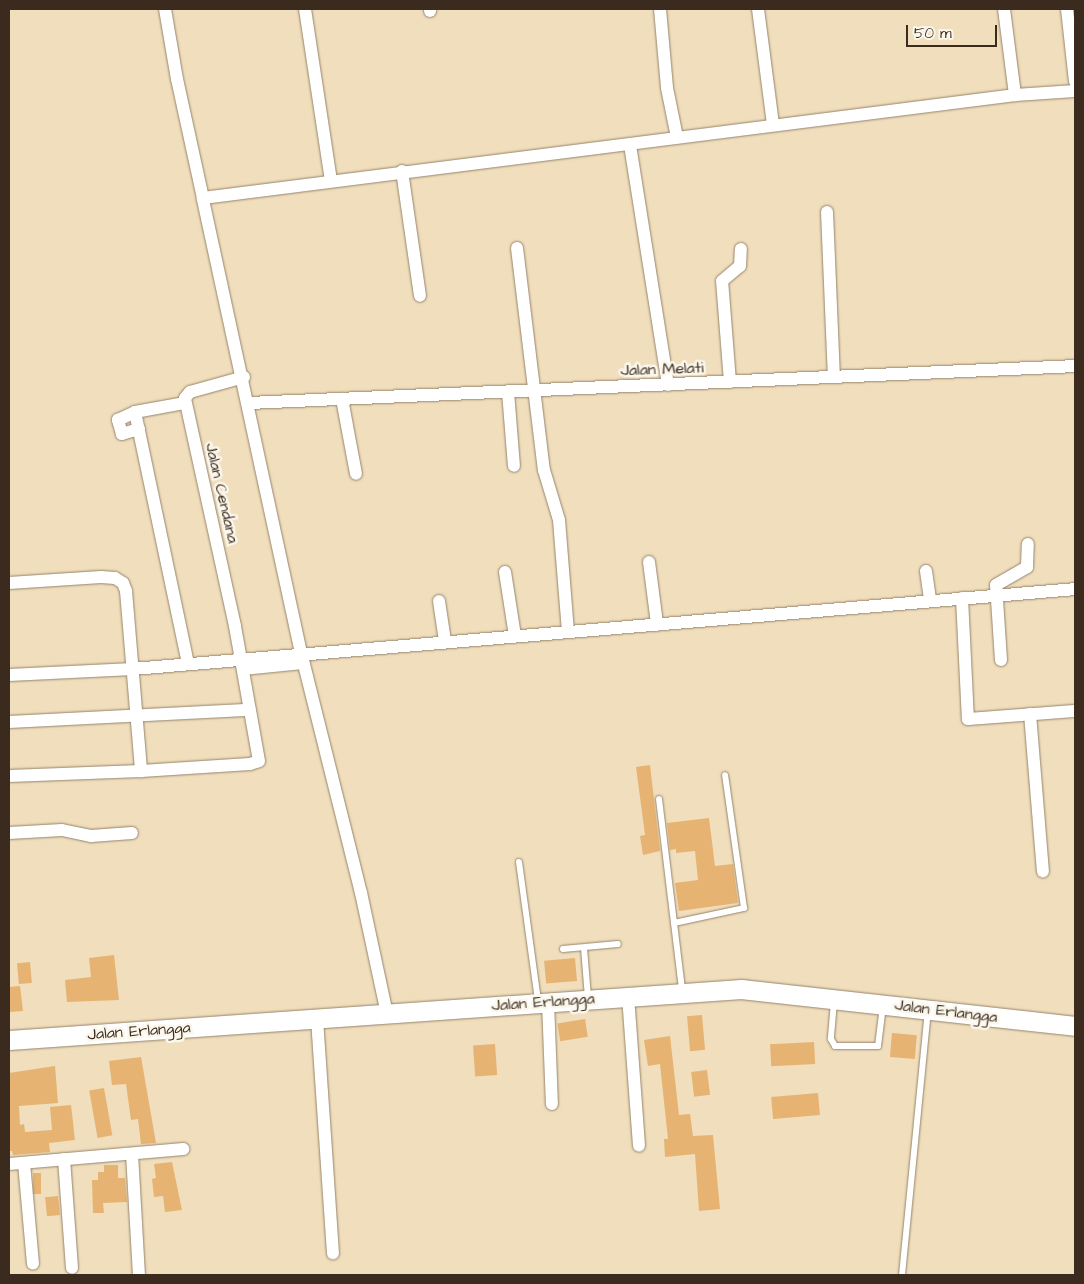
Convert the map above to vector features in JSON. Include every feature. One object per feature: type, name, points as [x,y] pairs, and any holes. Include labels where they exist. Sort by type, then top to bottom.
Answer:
[{"type":"main road","name":"Jalan Erlangga","points":[[9,1040],[741,989],[884,1003],[1075,1026]]},
{"type":"street","points":[[165,9],[177,79],[244,377],[302,658],[361,893],[387,1014]]},
{"type":"street","points":[[305,9],[331,180]]},
{"type":"street","points":[[660,9],[667,88],[677,137]]},
{"type":"street","points":[[758,9],[774,124]]},
{"type":"street","points":[[1004,9],[1015,95]]},
{"type":"street","points":[[1066,9],[1075,82]]},
{"type":"street","points":[[203,198],[402,171],[630,145],[774,124],[1015,95],[1075,92]]},
{"type":"street","points":[[630,145],[668,385]]},
{"type":"street","points":[[402,171],[420,296]]},
{"type":"street","points":[[827,212],[834,377]]},
{"type":"street","points":[[516,248],[544,470],[559,520],[568,631]]},
{"type":"street","points":[[730,382],[722,281],[740,266],[741,249]]},
{"type":"street","name":"Jalan Melati","points":[[249,403],[1075,366]]},
{"type":"street","points":[[139,429],[126,434],[119,430],[120,418],[135,412],[185,403],[186,394],[190,392],[244,377]]},
{"type":"street","points":[[508,392],[514,466]]},
{"type":"street","points":[[342,399],[356,474]]},
{"type":"street","name":"Jalan Cendana","points":[[141,771],[255,763],[260,757],[242,664],[185,403]]},
{"type":"street","points":[[135,412],[188,663]]},
{"type":"street","points":[[1000,660],[997,582],[1027,567],[1028,544]]},
{"type":"street","points":[[650,562],[657,624]]},
{"type":"street","points":[[926,571],[930,601]]},
{"type":"street","points":[[505,572],[514,636]]},
{"type":"street","points":[[9,583],[101,577],[115,578],[123,583],[133,669],[141,771],[9,776]]},
{"type":"street","points":[[9,675],[133,669],[188,663],[242,664],[445,641],[1075,589]]},
{"type":"street","points":[[962,598],[968,719],[1075,711]]},
{"type":"street","points":[[439,601],[445,641]]},
{"type":"street","points":[[9,722],[250,710]]},
{"type":"street","points":[[1030,714],[1043,871]]},
{"type":"street","points":[[9,833],[64,830],[91,836],[132,833]]},
{"type":"street","points":[[628,996],[639,1146]]},
{"type":"street","points":[[543,1002],[552,1104]]},
{"type":"street","points":[[317,1019],[333,1253]]},
{"type":"street","points":[[9,1164],[183,1149]]},
{"type":"street","points":[[132,1154],[139,1275]]},
{"type":"street","points":[[64,1160],[72,1268]]},
{"type":"street","points":[[24,1163],[33,1264]]},
{"type":"lane","points":[[674,922],[741,912],[744,908],[725,775]]},
{"type":"lane","points":[[659,799],[682,992]]},
{"type":"lane","points":[[519,862],[543,1002]]},
{"type":"lane","points":[[563,949],[618,944]]},
{"type":"lane","points":[[584,948],[588,999]]},
{"type":"lane","points":[[835,998],[831,1039],[835,1046],[878,1046],[884,1003]]},
{"type":"lane","points":[[902,1275],[929,1009]]},
{"type":"building","points":[[650,765],[660,851],[643,855],[640,836],[645,835],[636,767]]},
{"type":"building","points":[[709,818],[715,866],[733,864],[738,903],[679,911],[675,883],[698,880],[695,851],[676,853],[676,849],[670,850],[667,823]]},
{"type":"building","points":[[114,955],[119,1000],[67,1002],[65,980],[91,977],[89,958]]},
{"type":"building","points":[[575,958],[577,981],[546,984],[544,961]]},
{"type":"building","points":[[30,962],[32,983],[19,984],[17,963]]},
{"type":"building","points":[[20,986],[23,1011],[10,1012],[9,987]]},
{"type":"building","points":[[702,1015],[705,1050],[690,1051],[687,1016]]},
{"type":"building","points":[[585,1019],[588,1037],[560,1041],[557,1023]]},
{"type":"building","points":[[892,1033],[917,1035],[915,1059],[890,1057]]},
{"type":"building","points":[[670,1036],[679,1115],[690,1114],[693,1136],[713,1135],[720,1209],[699,1211],[695,1154],[665,1157],[664,1139],[668,1139],[660,1064],[648,1066],[644,1040]]},
{"type":"building","points":[[814,1042],[815,1064],[771,1066],[770,1044]]},
{"type":"building","points":[[495,1044],[497,1075],[475,1076],[473,1046]]},
{"type":"building","points":[[141,1057],[156,1143],[141,1144],[138,1119],[131,1120],[126,1084],[112,1085],[109,1061]]},
{"type":"building","points":[[55,1066],[58,1103],[19,1106],[20,1125],[24,1124],[25,1132],[52,1130],[50,1107],[71,1105],[75,1140],[49,1143],[50,1152],[13,1155],[12,1151],[9,1151],[9,1073]]},
{"type":"building","points":[[707,1070],[710,1095],[694,1097],[691,1072]]},
{"type":"building","points":[[104,1088],[112,1135],[98,1138],[89,1091]]},
{"type":"building","points":[[818,1093],[820,1115],[773,1119],[771,1097]]},
{"type":"building","points":[[172,1162],[182,1210],[165,1212],[163,1196],[154,1197],[152,1179],[156,1178],[154,1164]]},
{"type":"building","points":[[104,1165],[118,1165],[118,1178],[125,1178],[127,1202],[103,1203],[104,1213],[93,1213],[92,1180],[98,1180],[98,1172],[104,1172]]},
{"type":"building","points":[[33,1173],[41,1173],[41,1194],[33,1194]]},
{"type":"building","points":[[58,1196],[60,1215],[47,1216],[45,1197]]}]
